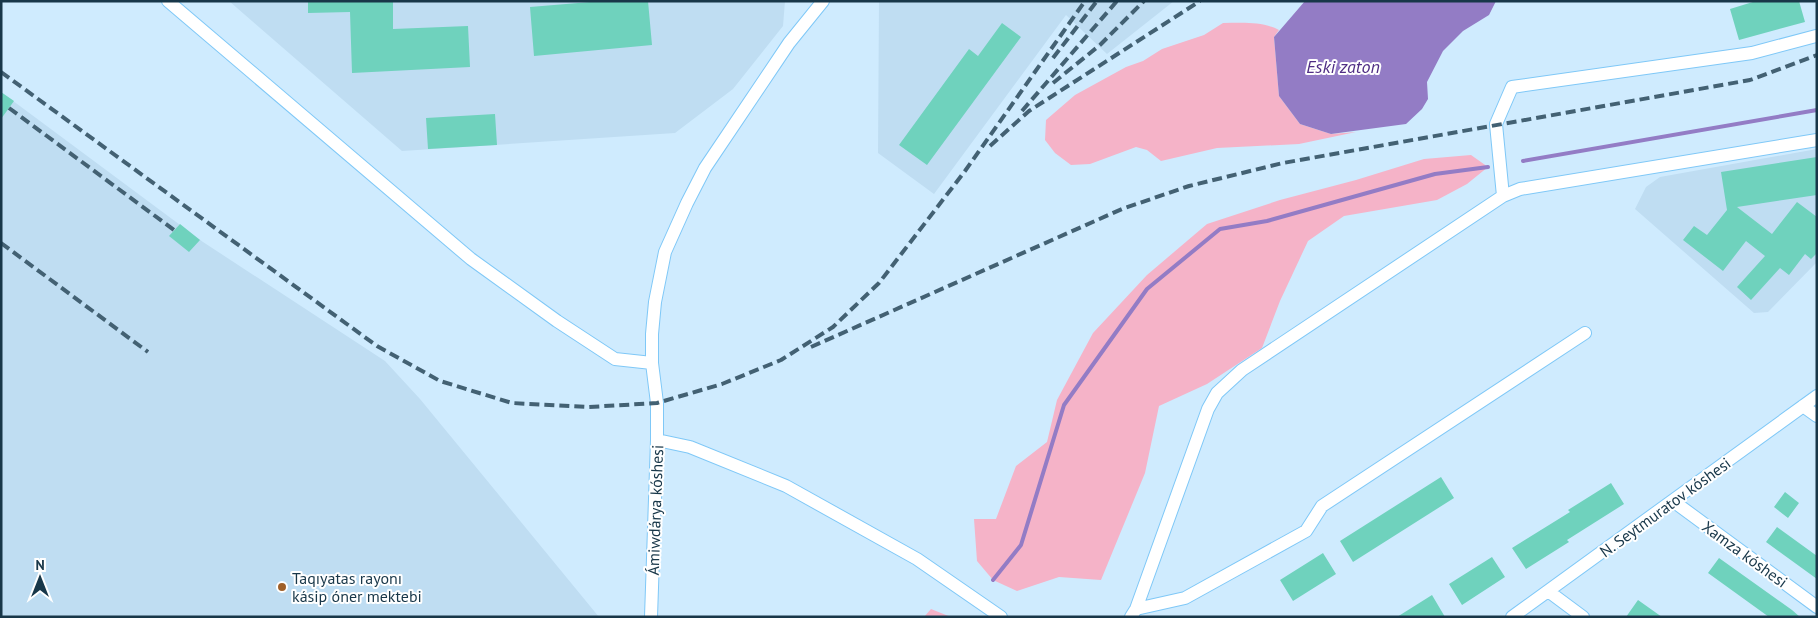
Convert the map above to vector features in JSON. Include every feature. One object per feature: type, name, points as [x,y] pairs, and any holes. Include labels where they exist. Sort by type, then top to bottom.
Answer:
[{"type":"street","points":[[168,1],[471,259],[557,321],[615,359],[652,363]]},
{"type":"street","name":"Ámiwdárya kóshesi","points":[[652,617],[657,403],[652,363],[652,334],[655,302],[665,252],[686,203],[705,168],[789,43],[823,1]]},
{"type":"street","points":[[1503,196],[1496,124],[1512,88],[1752,53],[1816,36]]},
{"type":"street","points":[[1133,613],[1208,409],[1217,393],[1242,370],[1503,196],[1520,189],[1817,140]]},
{"type":"street","points":[[1133,613],[1186,598],[1306,531],[1322,506],[1585,333]]},
{"type":"street","name":"N. Seytmuratov kóshesi","points":[[1512,617],[1817,396]]},
{"type":"street","points":[[1803,406],[1817,416]]},
{"type":"street","points":[[657,440],[690,447],[786,486],[917,559],[1001,617]]},
{"type":"street","name":"Xamza kóshesi","points":[[1673,502],[1817,607]]},
{"type":"street","points":[[1548,591],[1583,617]]},
{"type":"shaded area","points":[[229,1],[785,1],[783,26],[733,89],[675,133],[402,151]]},
{"type":"shaded area","points":[[879,1],[1174,1],[1107,54],[1066,15],[934,194],[878,153]]},
{"type":"shaded area","points":[[1223,23],[1259,24],[1279,30],[1274,37],[1279,96],[1300,124],[1331,134],[1356,132],[1299,144],[1217,148],[1161,161],[1147,150],[1136,147],[1090,164],[1071,165],[1055,153],[1045,140],[1046,120],[1075,95],[1126,67],[1143,61],[1162,49],[1204,35]]},
{"type":"shaded area","points":[[1,92],[203,242],[385,361],[420,399],[599,617],[1,617]]},
{"type":"shaded area","points":[[1817,149],[1817,262],[1768,312],[1754,313],[1635,209],[1646,187],[1660,177]]},
{"type":"shaded area","points":[[1471,155],[1488,167],[1467,184],[1437,200],[1344,216],[1308,241],[1280,301],[1262,348],[1207,384],[1159,406],[1145,473],[1101,580],[1059,577],[1017,591],[993,580],[977,561],[974,519],[996,519],[1016,466],[1047,442],[1057,400],[1093,333],[1147,275],[1207,224],[1280,200],[1356,180],[1424,159]]},
{"type":"shaded area","points":[[931,609],[951,617],[924,617]]},
{"type":"water","name":"Eski zaton","points":[[1305,1],[1496,1],[1489,15],[1463,31],[1443,51],[1427,82],[1428,99],[1422,109],[1406,124],[1331,134],[1300,124],[1279,96],[1274,37]]},
{"type":"building","points":[[308,1],[393,1],[393,29],[468,26],[470,67],[352,73],[350,12],[308,13]]},
{"type":"building","points":[[602,1],[648,1],[652,45],[534,56],[530,7]]},
{"type":"building","points":[[1756,1],[1799,1],[1805,22],[1739,40],[1730,9]]},
{"type":"building","points":[[1002,23],[1021,37],[927,165],[899,145],[969,49],[978,56]]},
{"type":"building","points":[[1,92],[14,101],[1,119]]},
{"type":"building","points":[[495,114],[497,145],[428,149],[426,118]]},
{"type":"building","points":[[1817,157],[1817,195],[1737,207],[1772,234],[1797,202],[1817,217],[1817,253],[1811,259],[1805,254],[1789,275],[1780,268],[1751,300],[1737,287],[1765,256],[1746,241],[1723,271],[1683,240],[1694,226],[1707,235],[1727,210],[1721,172]]},
{"type":"building","points":[[180,224],[200,240],[189,252],[169,236]]},
{"type":"building","points":[[1441,477],[1454,498],[1353,562],[1340,541]]},
{"type":"building","points":[[1611,483],[1624,504],[1567,540],[1569,542],[1526,569],[1512,548],[1570,512],[1568,510]]},
{"type":"building","points":[[1785,492],[1799,503],[1788,518],[1774,507]]},
{"type":"building","points":[[1777,527],[1817,556],[1817,579],[1766,542]]},
{"type":"building","points":[[1323,553],[1336,574],[1293,601],[1280,580]]},
{"type":"building","points":[[1492,557],[1505,577],[1462,605],[1449,584]]},
{"type":"building","points":[[1719,558],[1800,617],[1769,617],[1708,573]]},
{"type":"building","points":[[1432,595],[1445,617],[1397,617]]},
{"type":"building","points":[[1638,600],[1662,617],[1626,617]]},
{"type":"waterway","points":[[1523,161],[1817,110]]},
{"type":"waterway","points":[[993,580],[1021,545],[1064,405],[1147,289],[1220,229],[1267,221],[1435,174],[1488,167]]},
{"type":"railway","points":[[1,72],[377,346],[440,381],[512,403],[589,407],[657,403],[722,384],[781,360],[833,327],[879,283],[965,171],[1085,1]]},
{"type":"railway","points":[[1053,58],[1097,1]]},
{"type":"railway","points":[[1022,111],[1117,1]]},
{"type":"railway","points":[[1053,83],[1100,45],[1144,1]]},
{"type":"railway","points":[[990,146],[1029,111],[1200,1]]},
{"type":"railway","points":[[811,347],[1122,209],[1189,186],[1283,163],[1750,80],[1817,55]]},
{"type":"railway","points":[[9,108],[174,230]]},
{"type":"railway","points":[[1,243],[148,352]]},
{"type":"place","name":"Taqıyatas rayonı kásip óner mektebi","points":[[282,587]]}]
